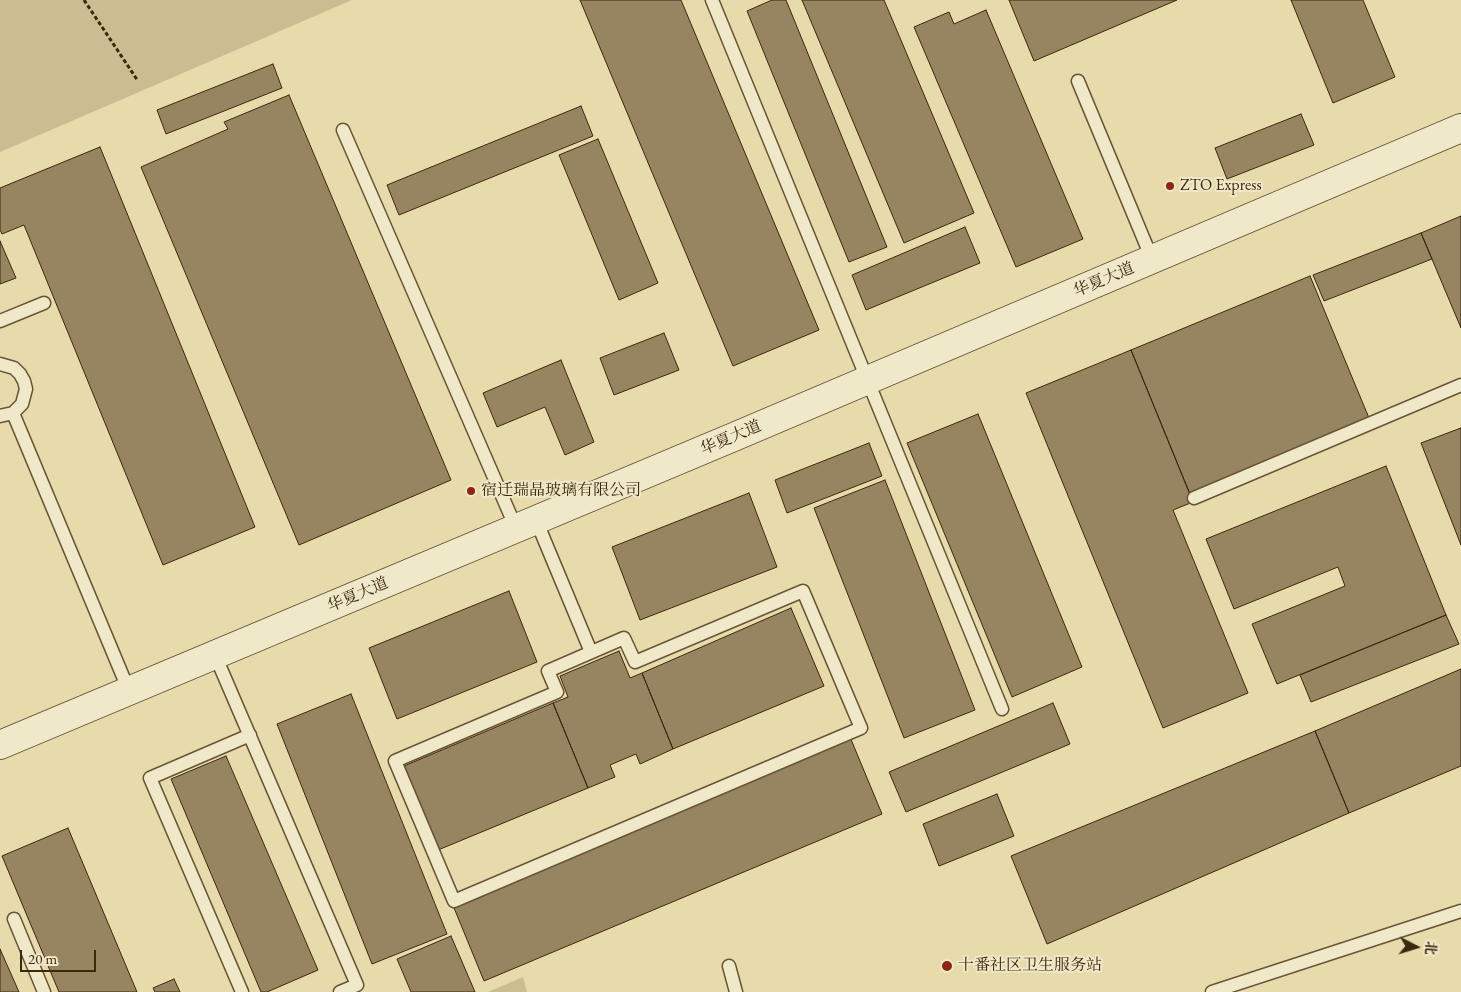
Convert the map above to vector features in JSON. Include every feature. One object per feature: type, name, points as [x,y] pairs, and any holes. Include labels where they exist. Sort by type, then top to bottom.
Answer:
[{"type":"street","name":"华夏大道","points":[[0,745],[1461,128]]},
{"type":"lane","points":[[712,0],[1002,709]]},
{"type":"lane","points":[[1078,81],[1152,259]]},
{"type":"lane","points":[[343,130],[526,524],[591,652]]},
{"type":"lane","points":[[0,321],[44,303]]},
{"type":"lane","points":[[0,364],[14,368],[20,374],[26,389],[22,404],[13,413],[0,416]]},
{"type":"lane","points":[[1194,498],[1461,385]]},
{"type":"lane","points":[[13,413],[128,691]]},
{"type":"lane","points":[[803,591],[861,728],[454,901],[395,761],[557,692],[548,671],[591,652],[624,638],[635,662],[803,591]]},
{"type":"lane","points":[[215,655],[357,985],[340,992]]},
{"type":"lane","points":[[242,992],[150,778],[250,735]]},
{"type":"lane","points":[[1212,992],[1461,911]]},
{"type":"lane","points":[[14,920],[44,992]]},
{"type":"lane","points":[[729,966],[736,992]]},
{"type":"path","points":[[84,0],[138,81]]},
{"type":"shaded area","points":[[0,0],[352,0],[0,152]]},
{"type":"shaded area","points":[[523,977],[527,992],[488,992]]},
{"type":"building","points":[[580,0],[681,0],[819,330],[733,366]]},
{"type":"building","points":[[772,0],[786,0],[887,247],[849,262],[747,11]]},
{"type":"building","points":[[802,0],[884,0],[974,213],[904,243]]},
{"type":"building","points":[[1009,0],[1177,0],[1034,61]]},
{"type":"building","points":[[1291,0],[1363,0],[1395,77],[1333,103]]},
{"type":"building","points":[[986,10],[1083,239],[1016,267],[914,27],[949,12],[954,24]]},
{"type":"building","points":[[273,64],[282,88],[166,134],[157,110]]},
{"type":"building","points":[[289,95],[451,480],[299,545],[141,167],[228,129],[224,122]]},
{"type":"building","points":[[581,106],[593,136],[399,215],[387,185]]},
{"type":"building","points":[[1301,114],[1314,145],[1227,179],[1215,148]]},
{"type":"building","points":[[598,139],[658,283],[619,300],[559,155]]},
{"type":"building","points":[[100,147],[255,527],[163,565],[24,225],[2,234],[0,230],[0,188]]},
{"type":"building","points":[[1461,216],[1461,328],[1421,233]]},
{"type":"building","points":[[965,227],[980,263],[866,310],[852,275]]},
{"type":"building","points":[[1421,233],[1432,259],[1324,301],[1313,275]]},
{"type":"building","points":[[0,241],[16,278],[0,284]]},
{"type":"building","points":[[1310,276],[1369,418],[1190,494],[1131,350]]},
{"type":"building","points":[[664,333],[679,370],[614,395],[600,358]]},
{"type":"building","points":[[1131,350],[1193,502],[1173,510],[1248,693],[1163,728],[1026,393]]},
{"type":"building","points":[[561,360],[594,442],[565,455],[545,407],[497,427],[483,393]]},
{"type":"building","points":[[978,414],[1082,667],[1012,697],[907,443]]},
{"type":"building","points":[[1461,428],[1461,545],[1421,443]]},
{"type":"building","points":[[869,443],[882,476],[787,513],[775,480]]},
{"type":"building","points":[[1386,466],[1446,615],[1277,684],[1252,624],[1345,586],[1338,567],[1234,609],[1206,539]]},
{"type":"building","points":[[885,480],[975,710],[904,738],[814,508]]},
{"type":"building","points":[[749,493],[777,567],[640,620],[612,547]]},
{"type":"building","points":[[509,591],[537,662],[397,719],[369,648]]},
{"type":"building","points":[[791,608],[824,686],[673,749],[642,673]]},
{"type":"building","points":[[1446,615],[1459,644],[1311,702],[1300,675]]},
{"type":"building","points":[[619,651],[630,678],[642,673],[673,749],[640,764],[636,754],[610,765],[615,777],[588,788],[553,703],[568,697],[560,676]]},
{"type":"building","points":[[1461,669],[1461,766],[1349,813],[1315,731]]},
{"type":"building","points":[[351,694],[447,934],[372,964],[277,724]]},
{"type":"building","points":[[553,703],[588,788],[438,850],[404,766]]},
{"type":"building","points":[[1053,703],[1070,744],[906,812],[889,772]]},
{"type":"building","points":[[1315,731],[1349,813],[1047,944],[1011,856]]},
{"type":"building","points":[[850,737],[882,814],[484,981],[452,903]]},
{"type":"building","points":[[226,756],[318,970],[267,992],[261,992],[171,779]]},
{"type":"building","points":[[997,794],[1014,836],[939,866],[923,824]]},
{"type":"building","points":[[68,828],[137,992],[59,992],[2,856]]},
{"type":"building","points":[[451,936],[475,992],[411,992],[397,959]]},
{"type":"building","points":[[0,949],[19,992],[0,992]]},
{"type":"building","points":[[174,979],[180,992],[155,992],[153,988]]},
{"type":"place","name":"ZTO Express","points":[[1170,186]]},
{"type":"place","name":"宿迁瑞晶玻璃有限公司","points":[[471,491]]},
{"type":"place","name":"十番社区卫生服务站","points":[[947,966]]}]
